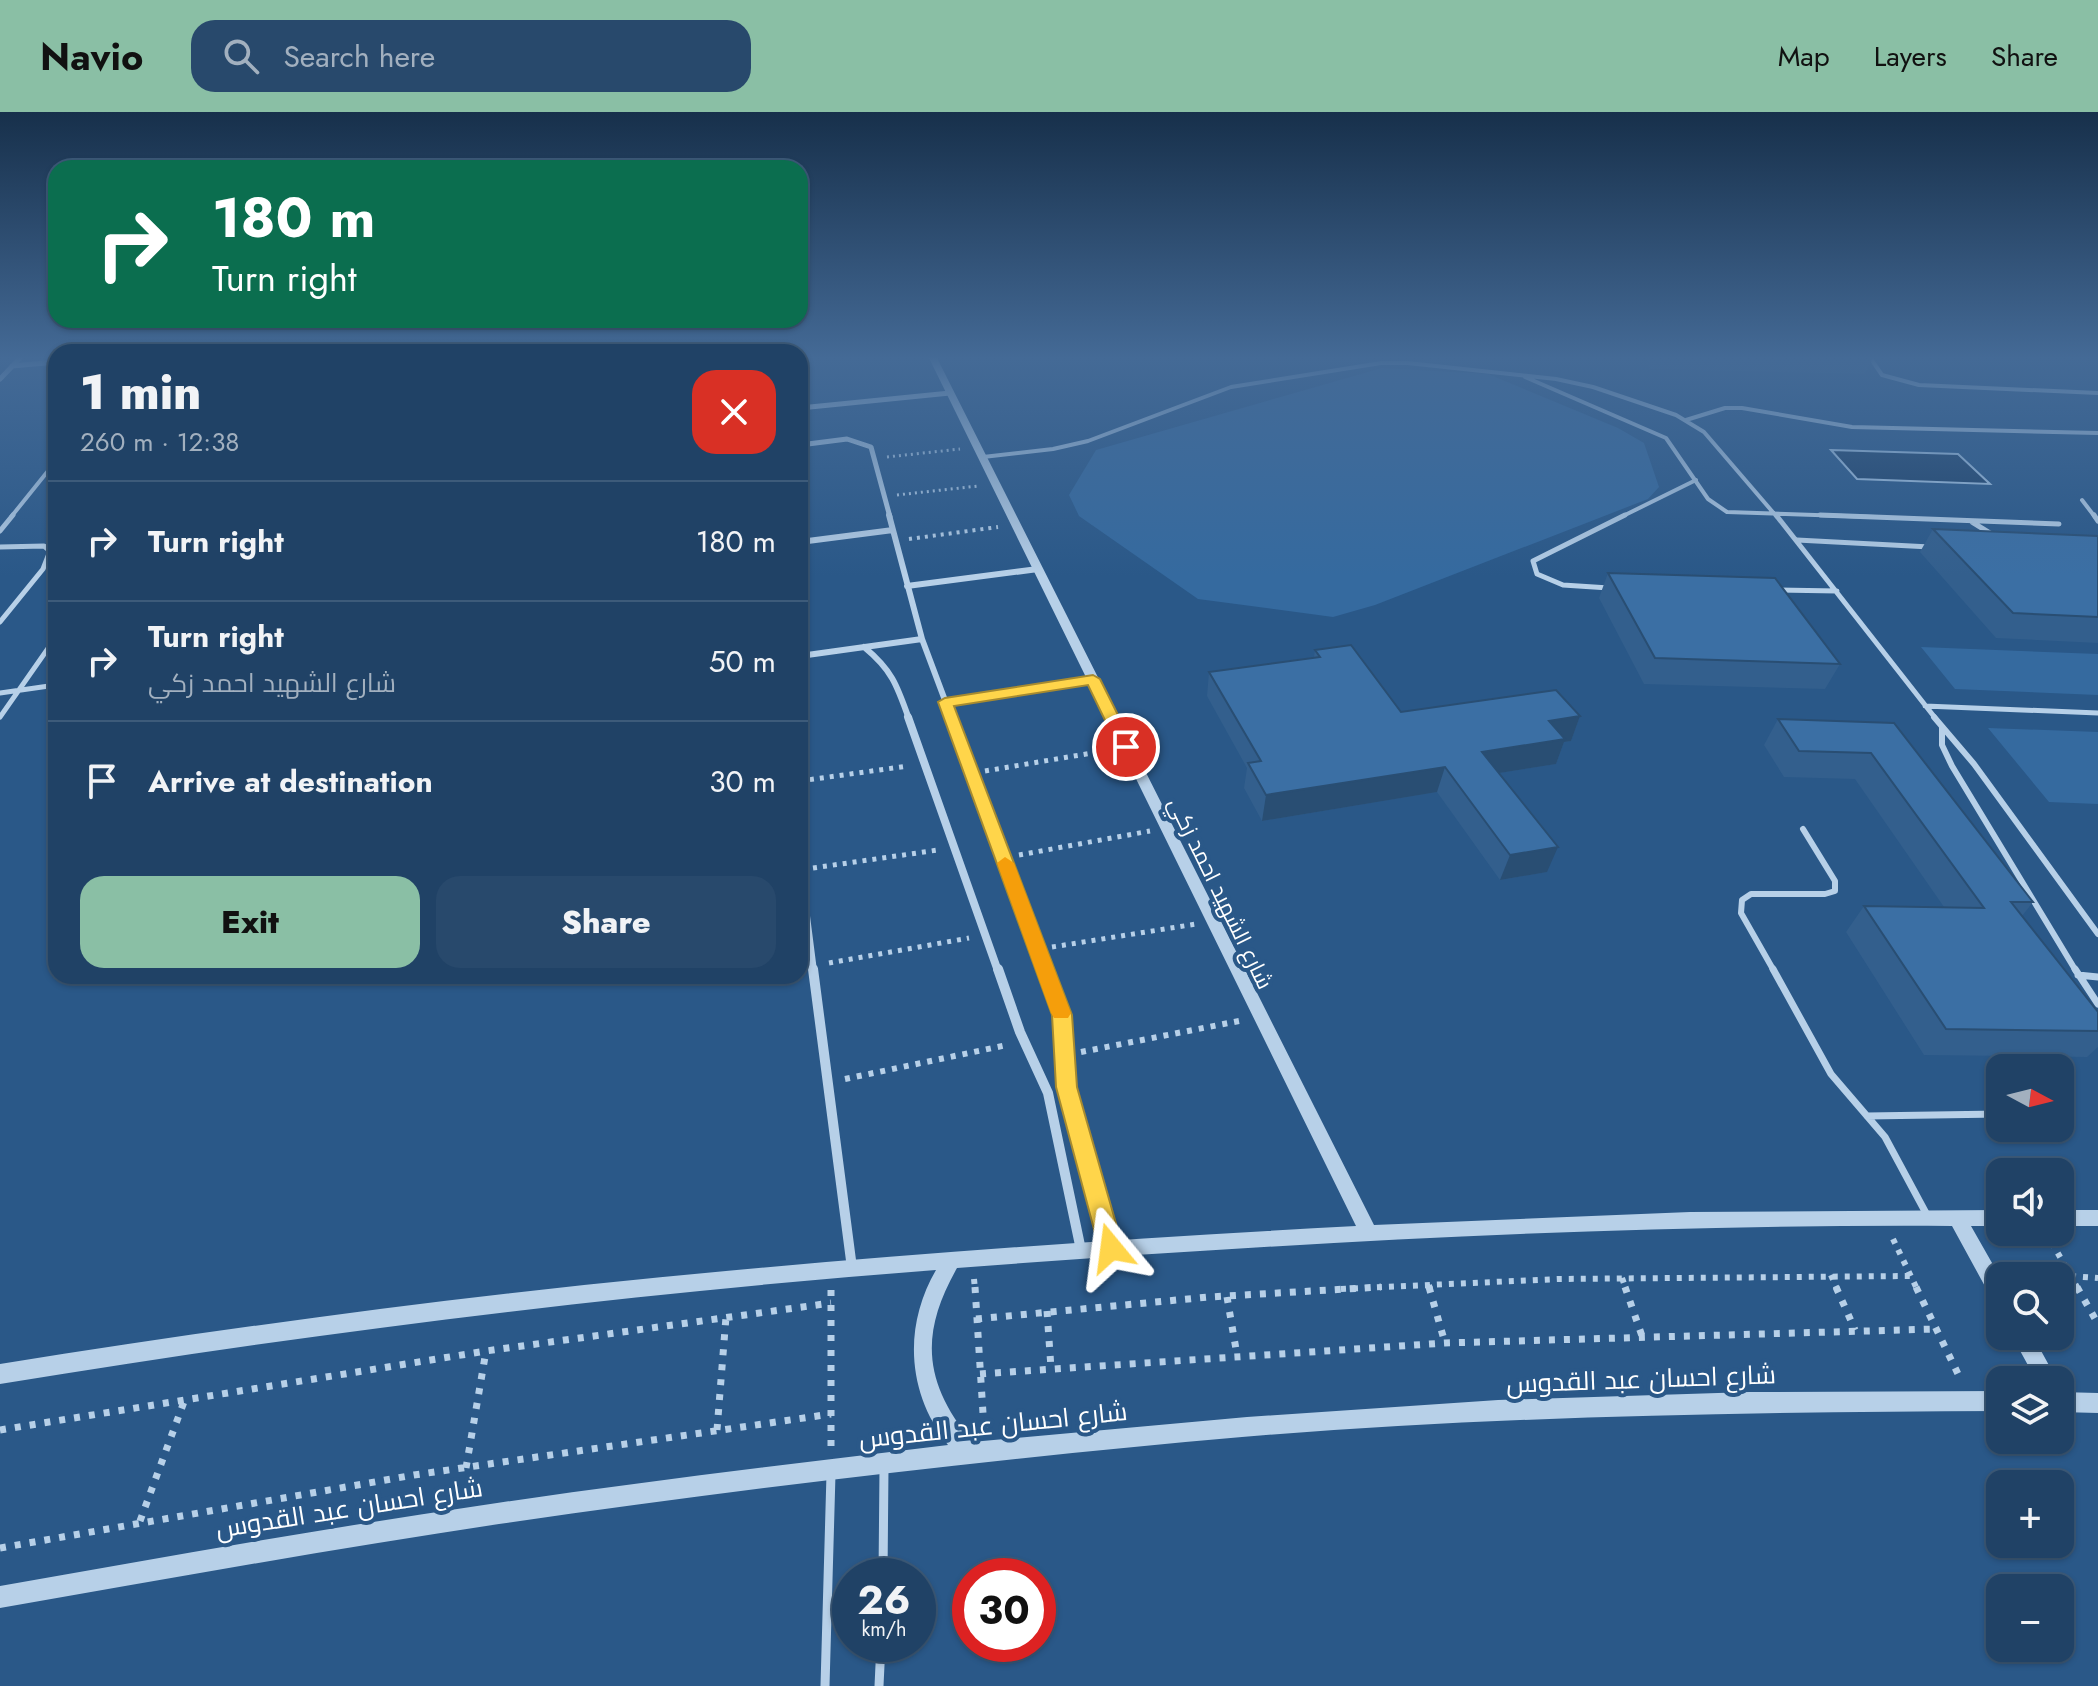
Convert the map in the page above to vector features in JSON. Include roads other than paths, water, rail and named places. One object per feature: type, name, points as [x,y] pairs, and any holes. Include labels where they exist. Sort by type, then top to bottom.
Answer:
[{"type":"street","name":"شارع الشهيد احمد زكي","points":[[969,429],[1368,1232]]},
{"type":"street","points":[[808,445],[862,441],[871,447],[922,639],[1062,1015],[1066,1087],[1111,1248]]},
{"type":"street","points":[[808,541],[893,530]]},
{"type":"street","points":[[907,586],[1038,569]]},
{"type":"street","points":[[808,655],[922,639]]},
{"type":"street","points":[[864,647],[885,664],[894,677],[1024,1041],[1048,1093],[1081,1250]]},
{"type":"street","points":[[945,702],[1093,679]]},
{"type":"street","points":[[808,924],[852,1268]]},
{"type":"street","points":[[1957,1217],[1986,1270]]},
{"type":"street","points":[[0,1374],[268,1332],[470,1305],[831,1269],[1368,1232],[1633,1222],[1986,1218]]},
{"type":"street","points":[[2074,1218],[2098,1218]]},
{"type":"street","points":[[962,1259],[930,1299],[921,1344],[923,1368],[938,1414],[977,1453]]},
{"type":"street","name":"شارع احسان عبد القدوس","points":[[0,1597],[454,1519],[681,1487],[977,1453],[1277,1426],[1554,1409],[1805,1401],[1986,1401]]},
{"type":"street","points":[[2074,1402],[2098,1403]]},
{"type":"lane","points":[[980,452],[1071,445],[1114,429]]},
{"type":"lane","points":[[1650,429],[1672,444],[1711,504],[1721,510],[1776,515],[2059,524]]},
{"type":"lane","points":[[1700,429],[1797,540],[1942,728],[1974,764],[2098,934]]},
{"type":"lane","points":[[1953,429],[2098,433]]},
{"type":"lane","points":[[0,531],[3,522],[48,470]]},
{"type":"lane","points":[[1618,588],[1571,587],[1551,583],[1537,574],[1533,561],[1696,480]]},
{"type":"lane","points":[[2082,500],[2098,521]]},
{"type":"lane","points":[[1937,528],[1938,520]]},
{"type":"lane","points":[[1968,521],[1991,532],[1997,540]]},
{"type":"lane","points":[[1797,540],[1939,547]]},
{"type":"lane","points":[[0,547],[44,546],[48,549]]},
{"type":"lane","points":[[0,622],[43,569],[48,556]]},
{"type":"lane","points":[[1774,590],[1837,591]]},
{"type":"lane","points":[[0,717],[48,648]]},
{"type":"lane","points":[[0,693],[48,686]]},
{"type":"lane","points":[[1925,706],[2098,713]]},
{"type":"lane","points":[[1942,728],[1942,745],[1952,766],[2098,1004]]},
{"type":"lane","points":[[1803,829],[1835,881],[1835,891],[1825,894],[1751,894],[1742,900],[1741,913],[1831,1074],[1885,1137],[1929,1217]]},
{"type":"lane","points":[[2078,975],[2098,977]]},
{"type":"lane","points":[[1867,1116],[1986,1114]]},
{"type":"lane","points":[[883,1558],[884,1464]]},
{"type":"lane","points":[[825,1686],[831,1470]]},
{"type":"lane","points":[[879,1686],[880,1662]]}]
